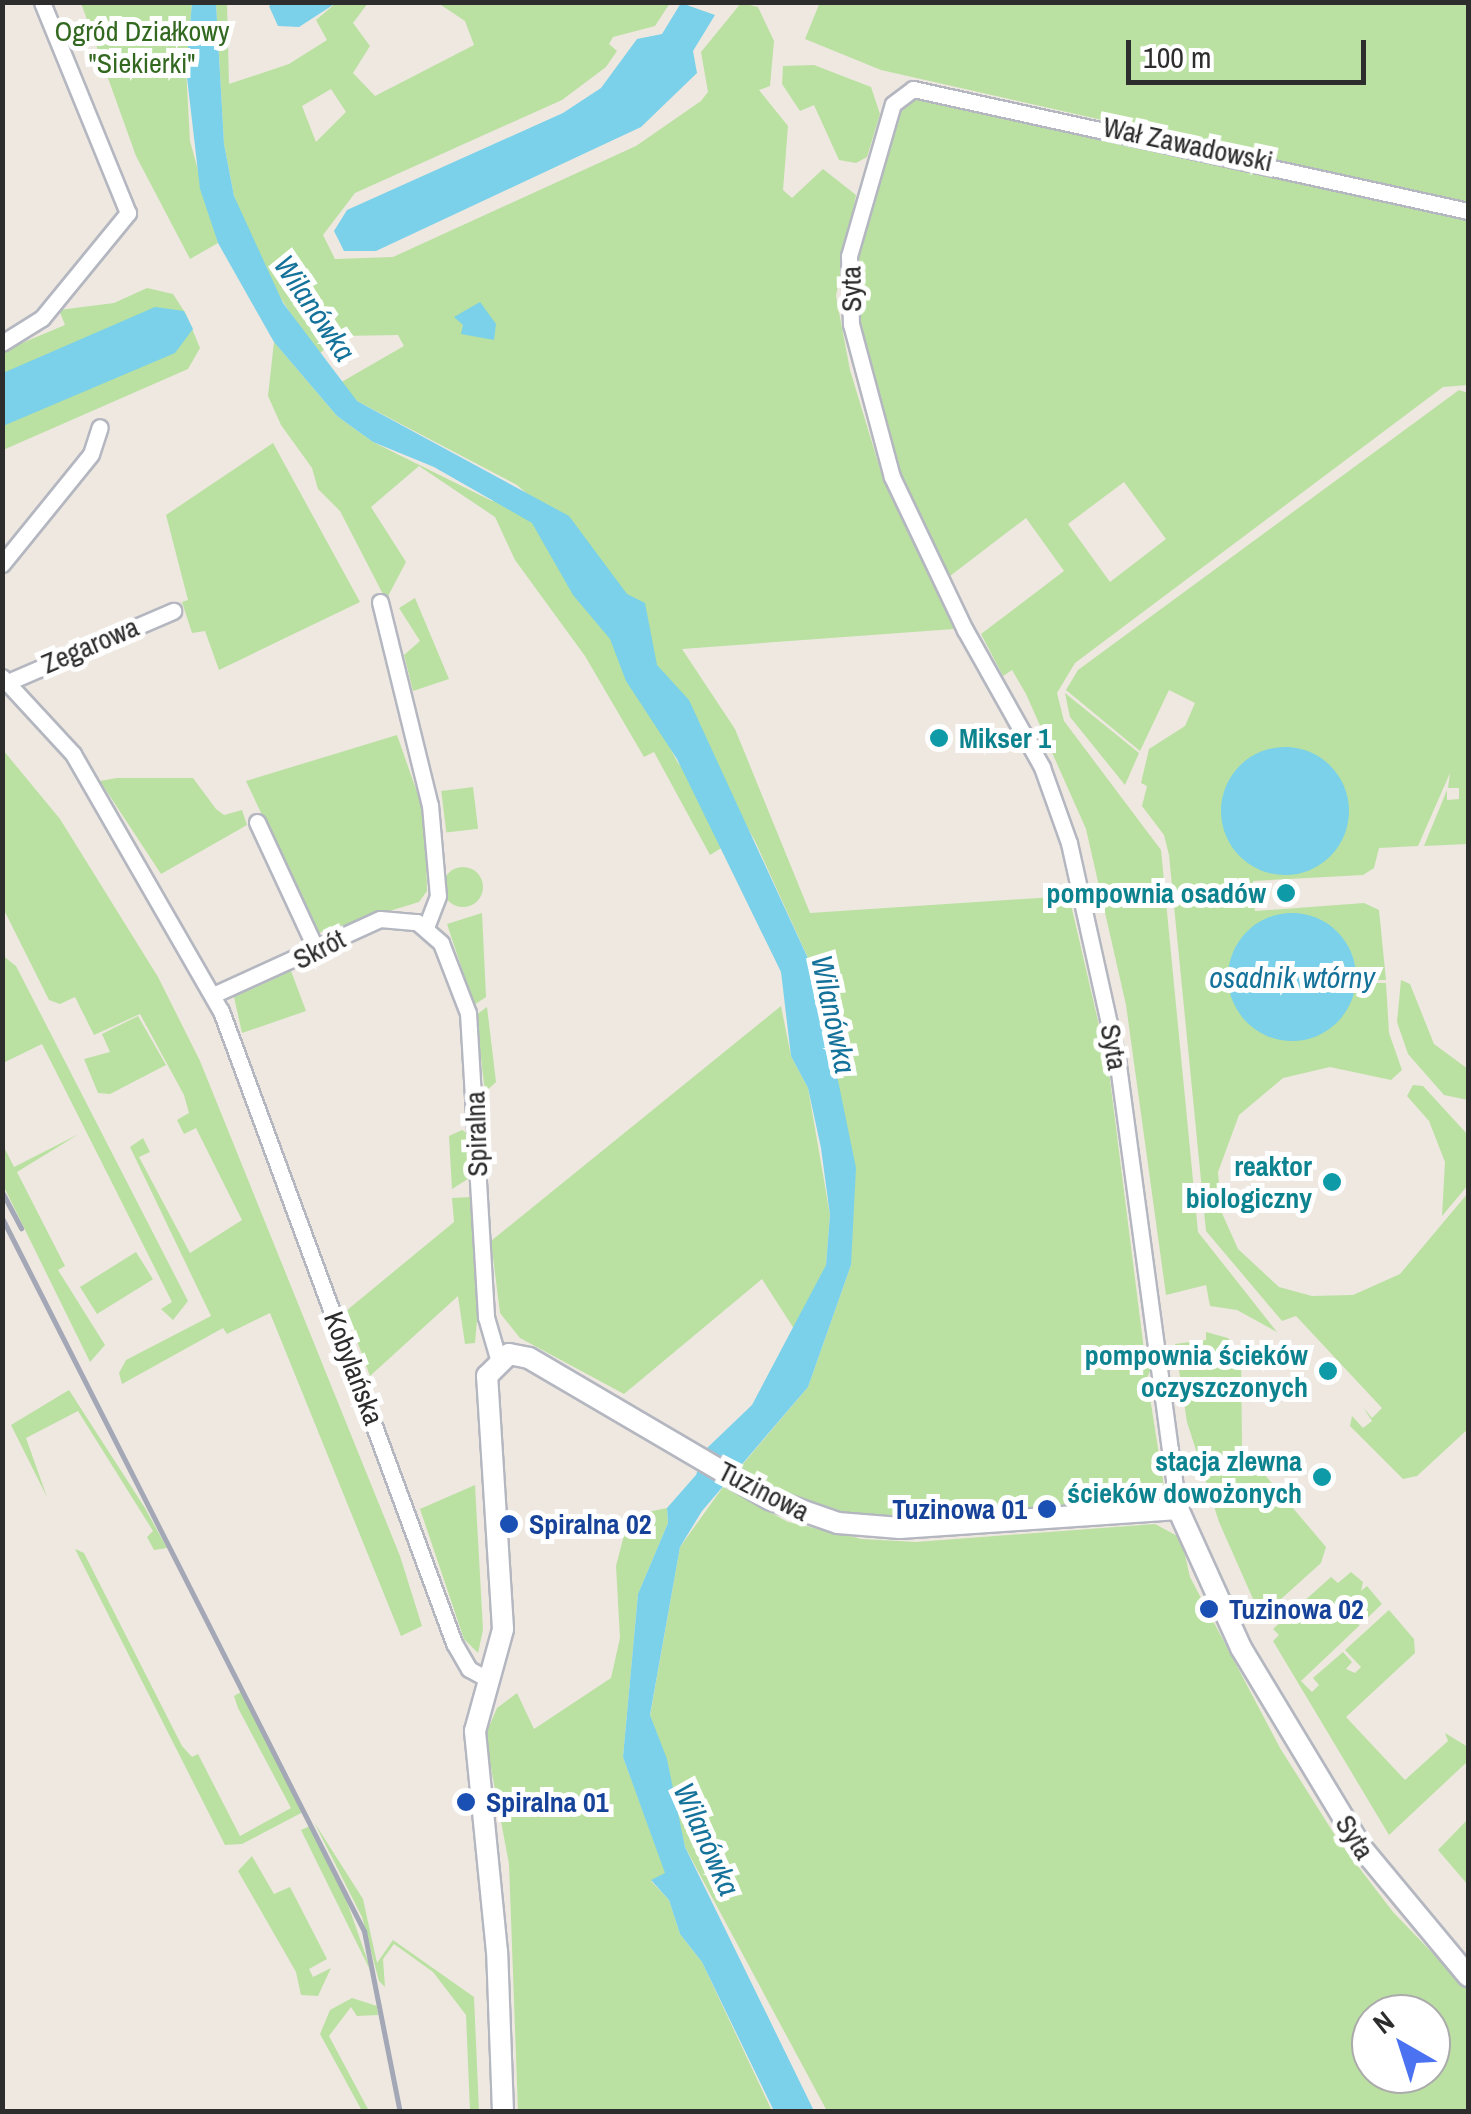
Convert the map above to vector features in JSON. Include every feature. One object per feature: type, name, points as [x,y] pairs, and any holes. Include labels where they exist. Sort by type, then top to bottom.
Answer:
[{"type":"street","points":[[2,342],[42,318],[128,213],[42,2]]},
{"type":"street","name":"Wał Zawadowski","points":[[905,91],[1001,103],[1468,211]]},
{"type":"street","name":"Syta","points":[[905,91],[889,116],[849,256],[851,324],[898,492],[1042,766],[1069,843],[1118,1064],[1178,1509],[1240,1648],[1360,1848],[1468,1976]]},
{"type":"street","points":[[2,564],[92,454],[100,427]]},
{"type":"street","points":[[380,602],[430,806],[438,896],[426,928]]},
{"type":"street","name":"Zegarowa","points":[[5,680],[174,612]]},
{"type":"street","name":"Kobylańska","points":[[5,680],[73,754],[213,995],[454,1644],[469,1669],[490,1680]]},
{"type":"street","points":[[257,822],[317,951]]},
{"type":"street","name":"Skrót","points":[[213,995],[317,951],[380,919],[408,919],[426,928]]},
{"type":"street","name":"Spiralna","points":[[426,928],[448,955],[468,1012],[486,1317],[498,1358],[487,1384],[503,1629],[490,1680]]},
{"type":"street","name":"Tuzinowa","points":[[498,1358],[529,1358],[740,1482],[801,1513],[871,1528],[1178,1509]]},
{"type":"street","points":[[490,1680],[474,1746],[494,1918],[503,2112]]},
{"type":"green space","points":[[820,2],[1468,3],[1468,203],[881,70],[805,39]]},
{"type":"green space","name":"Ogród Działkowy \"Siekierki\"","points":[[81,3],[192,3],[186,69],[190,141],[218,243],[190,259],[136,156]]},
{"type":"green space","points":[[216,3],[227,3],[229,84],[289,64],[327,40],[316,20],[336,3],[368,3],[353,23],[370,46],[353,73],[375,96],[474,45],[465,21],[438,3],[670,3],[655,26],[613,37],[609,44],[617,51],[606,67],[562,100],[355,193],[323,235],[335,259],[393,257],[636,146],[701,101],[708,92],[701,52],[741,3],[758,7],[774,41],[770,86],[759,90],[788,126],[783,190],[792,198],[823,169],[856,195],[836,296],[850,370],[884,482],[954,629],[682,649],[735,729],[810,913],[1069,896],[1108,1064],[1146,1366],[1152,1367],[1147,1378],[1165,1493],[1158,1501],[899,1519],[843,1517],[795,1504],[737,1471],[808,1387],[851,1265],[817,978],[755,841],[585,545],[517,485],[357,401],[338,384],[404,346],[398,335],[339,336],[318,355],[268,279],[234,196],[224,144]],"holes":[[[331,89],[346,112],[316,142],[302,106]]]},
{"type":"green space","points":[[814,65],[871,87],[880,114],[867,157],[856,163],[839,160],[814,105],[800,111],[782,84],[783,66]]},
{"type":"green space","points":[[944,99],[1468,220],[1468,385],[1443,387],[1075,663],[1057,693],[1064,721],[1161,850],[1198,1232],[1277,1332],[1237,1310],[1210,1306],[1206,1285],[1166,1295],[1126,1005],[1086,829],[1026,694],[1012,670],[1003,676],[981,634],[1064,571],[1026,518],[950,576],[906,491],[882,417],[858,314],[859,256],[897,115],[915,100]],"holes":[[[1124,482],[1166,539],[1110,582],[1068,524]]]},
{"type":"green space","points":[[147,288],[173,294],[186,314],[200,348],[188,369],[3,450],[3,351],[65,325],[59,310],[114,303]]},
{"type":"green space","points":[[274,342],[337,416],[373,442],[492,501],[512,501],[560,540],[678,763],[729,818],[723,847],[710,855],[654,752],[644,757],[585,656],[515,560],[495,517],[419,466],[371,507],[406,562],[386,600],[340,511],[318,489],[312,468],[281,425],[268,396]]},
{"type":"green space","points":[[1459,390],[1468,393],[1468,844],[1424,846],[1447,790],[1447,800],[1459,799],[1459,788],[1448,788],[1450,773],[1418,846],[1379,848],[1374,868],[1363,875],[1253,881],[1255,911],[1364,903],[1379,910],[1386,980],[1376,980],[1373,970],[1373,983],[1386,983],[1389,1033],[1402,1070],[1391,1080],[1330,1067],[1283,1078],[1239,1115],[1218,1172],[1221,1211],[1238,1249],[1279,1287],[1312,1296],[1353,1295],[1400,1274],[1468,1193],[1468,1429],[1417,1476],[1403,1479],[1350,1426],[1352,1416],[1363,1428],[1372,1421],[1363,1407],[1372,1418],[1382,1408],[1296,1316],[1282,1321],[1206,1231],[1169,855],[1164,835],[1142,806],[1147,786],[1141,783],[1149,749],[1185,726],[1195,703],[1169,690],[1140,751],[1066,690],[1078,670]]},
{"type":"green space","points":[[273,443],[360,602],[219,670],[205,631],[192,633],[182,602],[188,600],[166,515]]},
{"type":"green space","points":[[415,598],[449,679],[413,691],[404,655],[420,641],[399,608]]},
{"type":"green space","points":[[1065,693],[1139,753],[1125,785],[1070,717]]},
{"type":"green space","points":[[397,735],[425,815],[427,891],[419,902],[318,933],[246,781]]},
{"type":"green space","points":[[3,750],[60,819],[158,977],[200,1061],[400,1556],[422,1626],[401,1636],[270,1313],[227,1334],[223,1328],[122,1384],[119,1373],[126,1360],[211,1316],[130,1147],[143,1138],[150,1152],[139,1157],[190,1253],[242,1220],[196,1128],[184,1134],[177,1120],[189,1113],[184,1095],[140,1014],[94,1035],[75,997],[60,1004],[49,1000],[3,908]]},
{"type":"green space","points":[[193,778],[216,809],[224,815],[242,810],[247,825],[161,874],[100,781]]},
{"type":"green space","points":[[473,787],[478,829],[446,833],[441,791]]},
{"type":"green space","points":[[463,867],[477,873],[483,887],[477,901],[463,907],[449,901],[443,887],[449,873]]},
{"type":"green space","points":[[482,913],[486,997],[474,1005],[447,924]]},
{"type":"green space","points":[[2,955],[16,966],[188,1301],[173,1320],[161,1309],[172,1302],[42,1044],[3,1063]]},
{"type":"green space","points":[[291,971],[306,1011],[242,1033],[234,997]]},
{"type":"green space","points":[[1401,980],[1410,984],[1434,1044],[1468,1069],[1468,1100],[1444,1095],[1408,1054],[1397,1022]]},
{"type":"green space","points":[[781,1006],[791,1056],[808,1088],[830,1215],[826,1265],[796,1332],[762,1279],[624,1394],[520,1338],[500,1313],[491,1241]]},
{"type":"green space","points":[[487,1007],[496,1082],[485,1092],[476,1015]]},
{"type":"green space","points":[[138,1016],[166,1065],[110,1094],[98,1093],[84,1059],[110,1052],[102,1034]]},
{"type":"green space","points":[[1413,1085],[1423,1086],[1468,1135],[1468,1185],[1442,1216],[1445,1162],[1429,1121],[1407,1096]]},
{"type":"green space","points":[[462,1130],[470,1135],[471,1177],[452,1189],[449,1136]]},
{"type":"green space","points":[[79,1134],[17,1172],[65,1266],[58,1270],[105,1345],[90,1362],[3,1185],[3,1145],[14,1167]]},
{"type":"green space","points":[[471,1197],[479,1297],[475,1343],[465,1344],[458,1296],[370,1376],[346,1311],[454,1222],[452,1198]]},
{"type":"green space","points":[[136,1252],[153,1279],[97,1314],[80,1287]]},
{"type":"green space","points":[[1206,1332],[1228,1338],[1241,1354],[1242,1448],[1326,1547],[1321,1563],[1261,1617],[1219,1522],[1187,1422],[1175,1344],[1206,1340]]},
{"type":"green space","points":[[69,1390],[167,1548],[154,1550],[147,1537],[153,1531],[78,1411],[26,1438],[47,1497],[11,1425]]},
{"type":"green space","points":[[475,1485],[483,1630],[478,1653],[464,1639],[420,1509]]},
{"type":"green space","points":[[723,1487],[788,1522],[862,1539],[916,1542],[1155,1524],[1181,1538],[1190,1577],[1280,1748],[1338,1840],[1393,1912],[1468,1990],[1468,2111],[827,2111],[685,1847],[650,1716],[680,1547]]},
{"type":"green space","points":[[667,1508],[668,1523],[638,1594],[623,1757],[666,1873],[651,1881],[669,1900],[680,1934],[702,1962],[772,2111],[518,2111],[509,1864],[485,1736],[497,1708],[517,1693],[534,1729],[611,1678],[620,1638],[616,1566],[629,1516]]},
{"type":"green space","points":[[75,1549],[84,1553],[182,1746],[192,1757],[198,1754],[240,1836],[291,1808],[238,1708],[234,1696],[243,1691],[303,1812],[242,1844],[225,1845]]},
{"type":"green space","points":[[1351,1572],[1363,1582],[1361,1591],[1367,1586],[1382,1604],[1362,1623],[1352,1612],[1344,1618],[1360,1625],[1301,1681],[1312,1692],[1319,1685],[1313,1678],[1343,1652],[1352,1662],[1346,1669],[1355,1673],[1361,1667],[1345,1650],[1389,1610],[1414,1639],[1415,1653],[1346,1717],[1405,1780],[1448,1741],[1445,1733],[1468,1747],[1468,1761],[1389,1835],[1273,1641],[1279,1635],[1273,1629],[1331,1577],[1338,1583]]},
{"type":"green space","points":[[1468,1819],[1468,1885],[1438,1850]]},
{"type":"green space","points":[[314,1822],[363,1899],[377,1963],[393,1940],[474,1997],[479,2111],[470,2111],[466,2015],[433,1972],[394,1944],[383,1959],[385,1987],[379,1981],[362,1917]]},
{"type":"green space","points":[[310,1826],[346,1899],[373,1976],[301,1830]]},
{"type":"green space","points":[[252,1856],[274,1894],[290,1887],[327,1959],[309,1969],[313,1977],[331,1968],[318,1996],[301,1995],[296,1972],[238,1871]]},
{"type":"green space","points":[[352,1998],[377,2006],[378,2015],[357,2016],[351,2007],[329,2036],[369,2111],[362,2111],[320,2034],[330,2010]]},
{"type":"water","points":[[276,2],[336,3],[299,27],[278,26],[269,6]]},
{"type":"water","points":[[192,3],[216,3],[224,144],[234,196],[283,303],[357,401],[569,516],[627,594],[645,603],[657,665],[689,700],[817,978],[856,1168],[851,1265],[808,1387],[702,1511],[680,1547],[650,1715],[667,1759],[685,1847],[814,2111],[774,2111],[702,1962],[680,1934],[669,1900],[651,1880],[665,1873],[623,1757],[638,1594],[668,1523],[667,1508],[696,1475],[705,1450],[752,1405],[826,1265],[830,1215],[821,1148],[808,1088],[791,1056],[781,972],[677,759],[626,681],[610,639],[573,595],[532,523],[434,467],[373,442],[337,416],[274,342],[218,243],[200,189],[186,69]]},
{"type":"water","points":[[681,3],[715,15],[693,51],[697,73],[641,127],[376,251],[344,251],[334,231],[347,210],[563,113],[601,88],[637,39],[662,34]]},
{"type":"water","points":[[480,302],[496,324],[494,340],[461,334],[463,325],[454,317]]},
{"type":"water","points":[[155,307],[184,311],[193,329],[175,353],[3,426],[3,373]]},
{"type":"water","points":[[1285,747],[1310,752],[1330,766],[1344,786],[1349,811],[1344,836],[1330,856],[1310,870],[1285,875],[1260,870],[1240,856],[1226,836],[1221,811],[1226,786],[1240,766],[1260,752]]},
{"type":"water","name":"osadnik wtórny","points":[[1292,913],[1317,918],[1337,932],[1351,952],[1356,977],[1351,1002],[1337,1022],[1317,1036],[1292,1041],[1267,1036],[1247,1022],[1233,1002],[1228,977],[1233,952],[1247,932],[1267,918]]},
{"type":"railway","points":[[2,1192],[21,1228]]},
{"type":"railway","points":[[2,1218],[364,1931],[400,2112]]},
{"type":"place","name":"Mikser 1","points":[[939,738]]},
{"type":"place","name":"pompownia osadów","points":[[1286,893]]},
{"type":"place","name":"reaktor biologiczny","points":[[1332,1182]]},
{"type":"place","name":"pompownia ścieków oczyszczonych","points":[[1328,1371]]},
{"type":"place","name":"stacja zlewna ścieków dowożonych","points":[[1322,1477]]},
{"type":"place","name":"Tuzinowa 01","points":[[1047,1509]]},
{"type":"place","name":"Spiralna 02","points":[[509,1524]]},
{"type":"place","name":"Tuzinowa 02","points":[[1209,1609]]},
{"type":"place","name":"Spiralna 01","points":[[466,1802]]},
{"type":"water label","name":"Wilanówka","points":[[315,308]]},
{"type":"water label","name":"Wilanówka","points":[[834,1014]]},
{"type":"water label","name":"Wilanówka","points":[[707,1839]]}]
